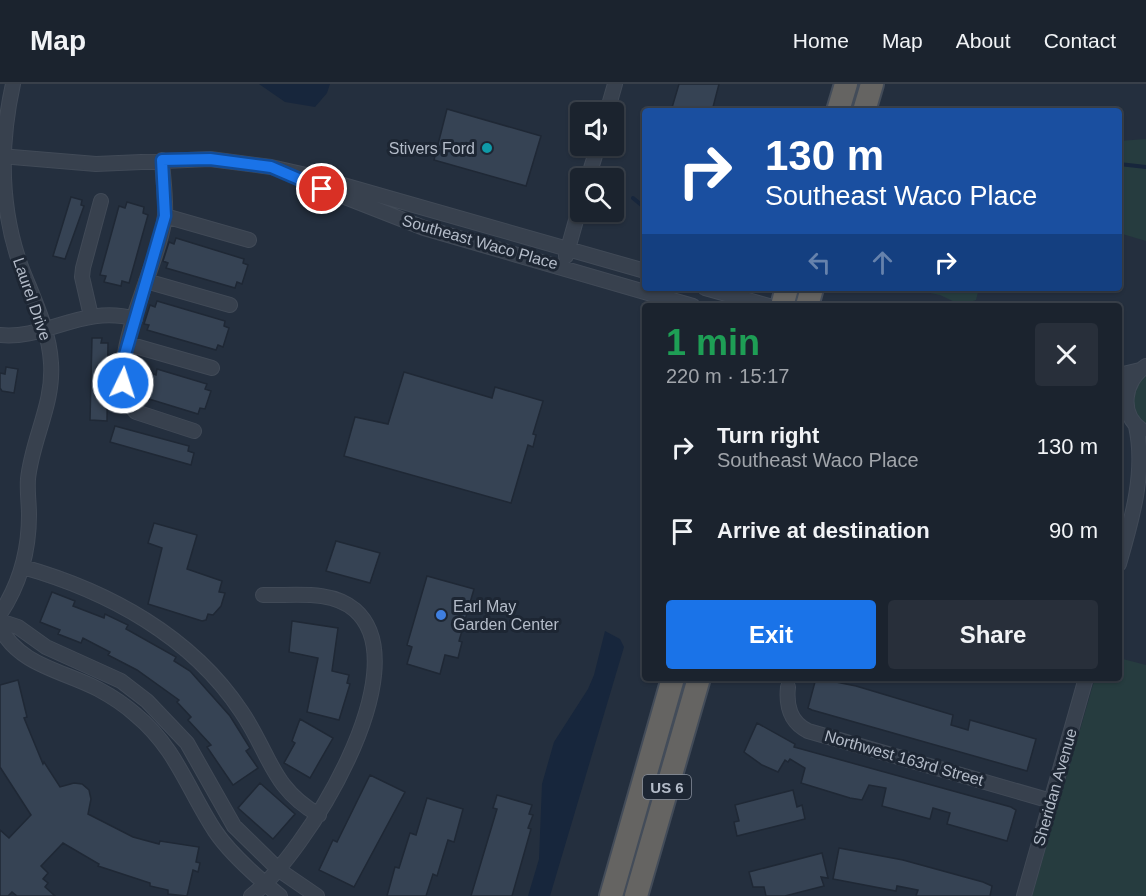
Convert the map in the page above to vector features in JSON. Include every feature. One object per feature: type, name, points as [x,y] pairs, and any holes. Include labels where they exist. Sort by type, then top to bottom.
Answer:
[{"type":"highway","points":[[839,108],[846,84]]},
{"type":"highway","points":[[856,108],[863,84]]},
{"type":"highway","points":[[865,108],[872,84]]},
{"type":"highway","name":"US 6","points":[[611,896],[672,681]]},
{"type":"highway","name":"US 6","points":[[636,896],[698,681]]},
{"type":"street","name":"Laurel Drive","points":[[0,614],[14,591],[23,567],[28,539],[28,477],[34,448],[43,426],[51,382],[51,364],[44,328],[15,247],[5,193],[2,157],[13,84]]},
{"type":"street","points":[[610,102],[615,84]]},
{"type":"street","name":"Southeast Waco Place","points":[[2,157],[96,164],[210,159],[271,167],[315,177],[642,270]]},
{"type":"street","points":[[162,160],[165,216],[124,358],[123,383],[130,406],[145,417],[194,430]]},
{"type":"street","name":"Southeast Waco Place","points":[[271,167],[424,228],[642,291]]},
{"type":"street","points":[[92,316],[82,278],[101,201]]},
{"type":"street","points":[[165,216],[249,240]]},
{"type":"street","points":[[563,267],[576,222]]},
{"type":"street","points":[[146,281],[230,305]]},
{"type":"street","name":"Southeast Waco Place","points":[[643,291],[683,303]]},
{"type":"street","points":[[716,291],[758,303]]},
{"type":"street","points":[[0,335],[22,334],[92,316],[115,314],[135,319]]},
{"type":"street","points":[[128,344],[212,368]]},
{"type":"street","points":[[1122,374],[1143,368]]},
{"type":"street","points":[[1122,554],[1145,474],[1142,442],[1126,399],[1129,385],[1143,368]]},
{"type":"street","points":[[1122,415],[1138,427]]},
{"type":"street","points":[[23,567],[64,580],[124,608],[178,642],[221,684],[242,711],[281,784],[298,801],[319,815]]},
{"type":"street","points":[[251,896],[279,870],[319,815],[344,770],[357,738],[374,673],[374,641],[364,619],[345,603],[320,596],[263,595]]},
{"type":"street","points":[[0,621],[18,627],[46,647],[121,681],[147,700],[187,743],[234,826],[279,870],[317,896]]},
{"type":"street","points":[[0,627],[7,641],[34,662],[98,689],[136,715],[153,730],[181,768],[217,834],[280,896]]},
{"type":"street","name":"Sheridan Avenue","points":[[1024,896],[1085,681]]},
{"type":"street","name":"Northwest 163rd Street","points":[[788,687],[787,703],[794,720],[808,731],[1051,801]]},
{"type":"green space","points":[[1146,139],[1146,241],[1122,234],[1122,141]]},
{"type":"green space","points":[[921,291],[978,291],[976,300],[967,303],[957,303],[940,295]]},
{"type":"green space","points":[[1146,373],[1146,428],[1136,413],[1132,401],[1136,388]]},
{"type":"green space","points":[[1122,659],[1146,665],[1146,896],[1032,896],[1094,681],[1122,681]]},
{"type":"water","points":[[259,84],[330,84],[327,93],[315,107],[285,102]]},
{"type":"water","points":[[605,631],[620,639],[624,647],[550,896],[528,896],[539,859],[542,784],[554,742],[588,689],[594,675]]},
{"type":"building","points":[[679,84],[719,84],[713,108],[672,108]]},
{"type":"building","name":"Stivers Ford","points":[[447,109],[541,136],[526,186],[434,160]]},
{"type":"building","points":[[71,197],[82,200],[81,205],[84,206],[65,259],[53,256]]},
{"type":"building","points":[[127,202],[144,207],[143,213],[148,215],[129,283],[122,281],[121,286],[104,282],[106,276],[100,275],[119,206],[125,208]]},
{"type":"building","points":[[176,238],[244,259],[243,263],[248,265],[242,284],[237,282],[235,288],[166,268],[168,263],[163,261],[169,242],[174,244]]},
{"type":"building","points":[[157,301],[225,321],[224,326],[229,328],[223,347],[218,345],[216,350],[147,330],[149,325],[144,324],[150,305],[155,307]]},
{"type":"building","points":[[92,338],[102,338],[101,343],[108,343],[107,421],[90,420]]},
{"type":"building","points":[[6,367],[18,369],[14,393],[2,391],[0,388],[0,373],[5,374]]},
{"type":"building","points":[[157,369],[207,384],[205,389],[211,391],[205,409],[200,408],[198,414],[149,399],[150,394],[145,392],[151,373],[156,375]]},
{"type":"building","points":[[404,372],[492,398],[495,387],[543,401],[533,434],[536,435],[533,447],[528,445],[511,503],[344,456],[355,417],[388,424]]},
{"type":"building","points":[[115,426],[189,446],[188,451],[194,453],[191,465],[110,442]]},
{"type":"building","points":[[154,523],[197,535],[187,569],[222,581],[219,592],[225,593],[221,606],[213,615],[208,614],[206,620],[202,621],[148,604],[162,548],[148,543]]},
{"type":"building","points":[[336,541],[380,553],[370,583],[326,571]]},
{"type":"building","name":"Earl May Garden Center","points":[[427,576],[474,589],[459,641],[462,642],[458,658],[445,655],[440,674],[407,664],[412,647],[407,645]]},
{"type":"building","points":[[52,592],[75,601],[73,606],[104,618],[105,614],[128,625],[126,629],[176,657],[174,661],[190,671],[230,716],[250,748],[246,751],[258,768],[233,785],[207,747],[211,745],[188,720],[191,717],[177,702],[179,700],[137,670],[108,655],[110,652],[83,638],[81,643],[58,634],[60,630],[40,622]]},
{"type":"building","points":[[292,621],[338,628],[332,671],[349,675],[347,683],[350,684],[339,720],[307,712],[318,658],[289,652]]},
{"type":"building","points":[[18,680],[27,717],[24,718],[43,764],[44,762],[60,787],[74,783],[82,784],[89,790],[91,799],[88,814],[133,837],[159,844],[160,841],[199,847],[196,862],[200,863],[198,872],[193,870],[187,896],[168,894],[168,890],[150,886],[150,883],[98,866],[99,864],[63,843],[41,866],[48,873],[43,879],[48,883],[45,887],[55,896],[17,896],[12,892],[8,896],[0,896],[0,830],[9,838],[31,815],[0,767],[0,685]]},
{"type":"building","points":[[815,681],[831,681],[856,686],[953,715],[951,725],[968,730],[970,720],[1036,739],[1027,771],[808,708]]},
{"type":"building","points":[[300,719],[333,738],[310,778],[284,763],[295,743],[292,741]]},
{"type":"building","points":[[757,723],[795,744],[794,747],[1011,807],[1016,810],[1007,841],[947,824],[950,813],[933,808],[930,819],[882,806],[886,788],[869,785],[862,800],[850,798],[801,783],[805,768],[790,759],[788,762],[785,760],[778,772],[762,765],[744,752]]},
{"type":"building","points":[[370,775],[405,792],[354,887],[319,870],[333,840],[337,842]]},
{"type":"building","points":[[260,783],[295,814],[273,839],[238,808]]},
{"type":"building","points":[[793,790],[797,807],[802,805],[805,819],[737,836],[734,822],[739,821],[735,805]]},
{"type":"building","points":[[497,795],[532,805],[529,814],[533,815],[528,828],[531,829],[512,896],[471,896],[497,809],[493,808]]},
{"type":"building","points":[[427,798],[463,809],[454,842],[448,840],[437,876],[433,874],[426,896],[387,896],[395,867],[399,868],[410,833],[416,835]]},
{"type":"building","points":[[839,848],[903,860],[983,882],[992,886],[990,896],[916,896],[918,890],[897,886],[896,891],[833,879]]},
{"type":"building","points":[[822,853],[828,878],[821,877],[824,886],[785,896],[766,896],[764,887],[753,887],[749,872]]},
{"type":"waterway","points":[[1122,164],[1146,167]]},
{"type":"waterway","points":[[633,198],[642,206]]},
{"type":"place","name":"Stivers Ford","points":[[487,148]]},
{"type":"place","name":"Earl May Garden Center","points":[[441,615]]},
{"type":"route","points":[[123,383],[124,358],[165,216],[162,160],[210,159],[271,167],[322,189]]}]
